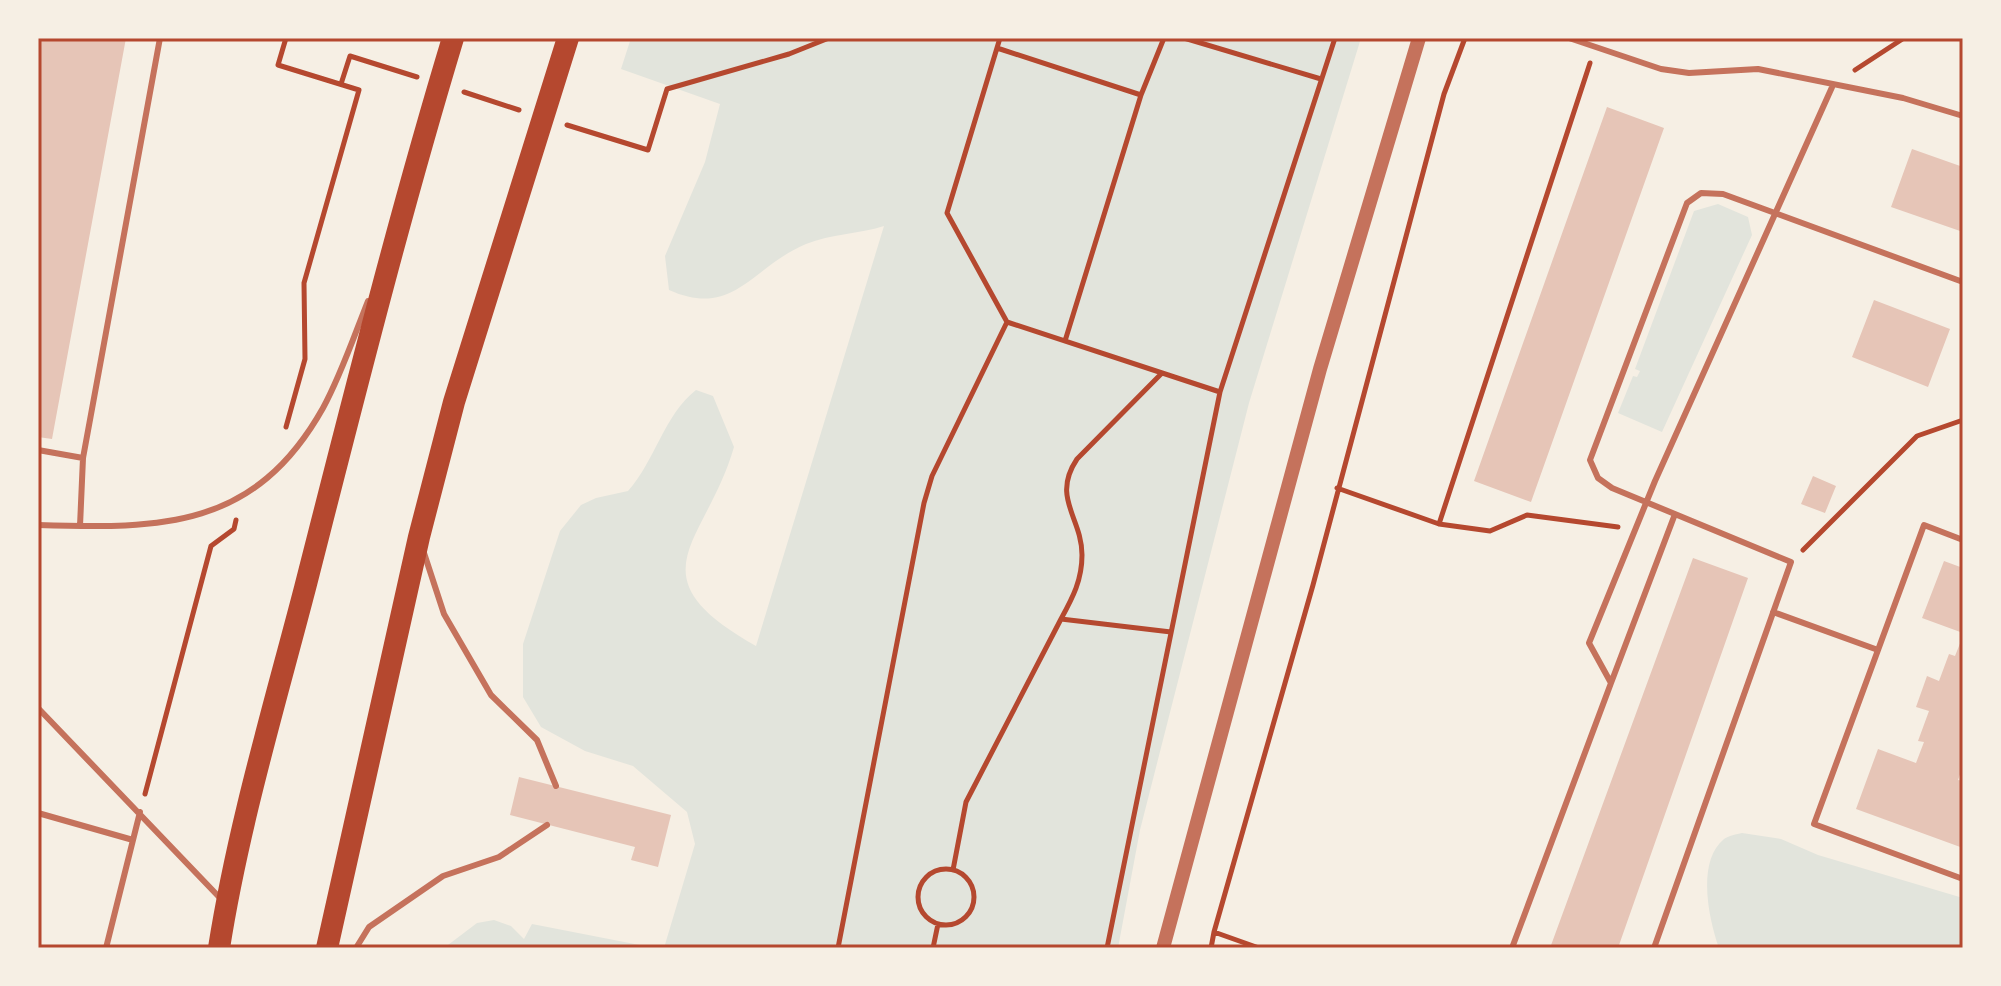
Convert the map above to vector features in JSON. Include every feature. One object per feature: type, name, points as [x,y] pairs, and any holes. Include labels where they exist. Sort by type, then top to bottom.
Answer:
[{"type":"highway","points":[[219,948],[226,904],[393,242],[453,38]]},
{"type":"highway","points":[[327,948],[419,537],[454,402],[568,38]]},
{"type":"street","points":[[1163,948],[1320,369],[1419,38]]},
{"type":"lane","points":[[80,526],[83,458],[160,38]]},
{"type":"lane","points":[[1569,38],[1661,69],[1689,73],[1758,69],[1903,98],[1963,116]]},
{"type":"lane","points":[[1611,683],[1589,643],[1634,529],[1833,85]]},
{"type":"lane","points":[[1654,948],[1791,562],[1647,502],[1598,478],[1590,460],[1687,203],[1701,193],[1723,194],[1963,282]]},
{"type":"lane","points":[[38,525],[182,521],[243,499],[291,455],[323,408],[393,242]]},
{"type":"lane","points":[[38,450],[83,458]]},
{"type":"lane","points":[[1512,948],[1675,514]]},
{"type":"lane","points":[[1963,540],[1924,525],[1814,824],[1963,879]]},
{"type":"lane","points":[[419,537],[444,614],[491,695],[537,740],[556,786]]},
{"type":"lane","points":[[1773,612],[1878,650]]},
{"type":"lane","points":[[38,708],[226,904]]},
{"type":"lane","points":[[106,948],[140,812]]},
{"type":"lane","points":[[38,813],[133,840]]},
{"type":"lane","points":[[356,948],[369,927],[443,876],[499,857],[547,825]]},
{"type":"path","points":[[282,441],[305,359],[304,283],[359,90],[278,65],[286,38]]},
{"type":"path","points":[[559,122],[648,150],[667,89],[789,54],[829,38]]},
{"type":"path","points":[[1000,38],[947,213],[1007,322],[1220,392]]},
{"type":"path","points":[[1065,341],[1141,95],[1164,38]]},
{"type":"path","points":[[1184,38],[1321,79]]},
{"type":"path","points":[[1107,948],[1220,392],[1335,38]]},
{"type":"path","points":[[1211,948],[1444,94],[1465,38]]},
{"type":"path","points":[[1833,85],[1904,38]]},
{"type":"path","points":[[1439,524],[1595,47]]},
{"type":"path","points":[[997,48],[1141,95]]},
{"type":"path","points":[[341,84],[350,56],[425,80]]},
{"type":"path","points":[[454,89],[529,113]]},
{"type":"path","points":[[838,948],[924,503],[932,476],[1007,322]]},
{"type":"path","points":[[953,870],[966,802],[1080,585],[1083,551],[1066,496],[1066,475],[1077,459],[1162,373]]},
{"type":"path","points":[[1791,562],[1917,436],[1963,420]]},
{"type":"path","points":[[1337,488],[1439,524],[1490,531],[1527,515],[1634,529]]},
{"type":"path","points":[[140,812],[211,546],[234,529],[243,499]]},
{"type":"path","points":[[1061,619],[1171,632]]},
{"type":"path","points":[[953,870],[968,880],[974,898],[972,907],[961,922],[938,924],[921,911],[917,893],[920,884],[934,871],[953,870]]},
{"type":"path","points":[[933,948],[938,924]]},
{"type":"path","points":[[1214,932],[1259,948]]},
{"type":"shaded area","points":[[631,38],[1361,38],[1249,403],[1140,830],[1118,948],[664,948],[695,844],[687,812],[633,766],[585,751],[541,727],[523,697],[523,644],[560,531],[581,505],[596,498],[628,491],[646,466],[676,412],[696,390],[713,396],[734,447],[722,480],[695,534],[687,556],[686,577],[695,599],[718,621],[756,646],[884,226],[806,244],[726,294],[710,298],[691,297],[669,290],[665,256],[705,162],[720,104],[621,69]]},
{"type":"shaded area","points":[[1718,204],[1748,217],[1752,235],[1662,432],[1618,413],[1633,376],[1637,377],[1640,371],[1635,369],[1694,211]]},
{"type":"shaded area","points":[[1742,833],[1781,839],[1818,855],[1963,898],[1963,948],[1719,948],[1709,907],[1707,876],[1715,849],[1724,839]]},
{"type":"shaded area","points":[[494,920],[511,926],[524,939],[532,924],[655,948],[444,948],[477,923]]},
{"type":"building","points":[[38,38],[126,38],[52,439],[38,437]]},
{"type":"building","points":[[1607,107],[1664,128],[1531,502],[1474,481]]},
{"type":"building","points":[[1912,149],[1963,167],[1963,232],[1891,207]]},
{"type":"building","points":[[1874,300],[1950,329],[1928,387],[1852,357]]},
{"type":"building","points":[[1813,476],[1836,486],[1825,513],[1801,504]]},
{"type":"building","points":[[1693,558],[1748,578],[1618,948],[1550,948]]},
{"type":"building","points":[[1944,561],[1963,568],[1963,633],[1922,618]]},
{"type":"building","points":[[1963,636],[1963,766],[1958,780],[1963,781],[1963,848],[1856,809],[1878,749],[1916,763],[1924,742],[1918,741],[1929,711],[1916,707],[1927,676],[1939,681],[1949,654],[1955,656]]},
{"type":"building","points":[[519,777],[671,815],[658,867],[631,860],[635,847],[510,815]]}]
